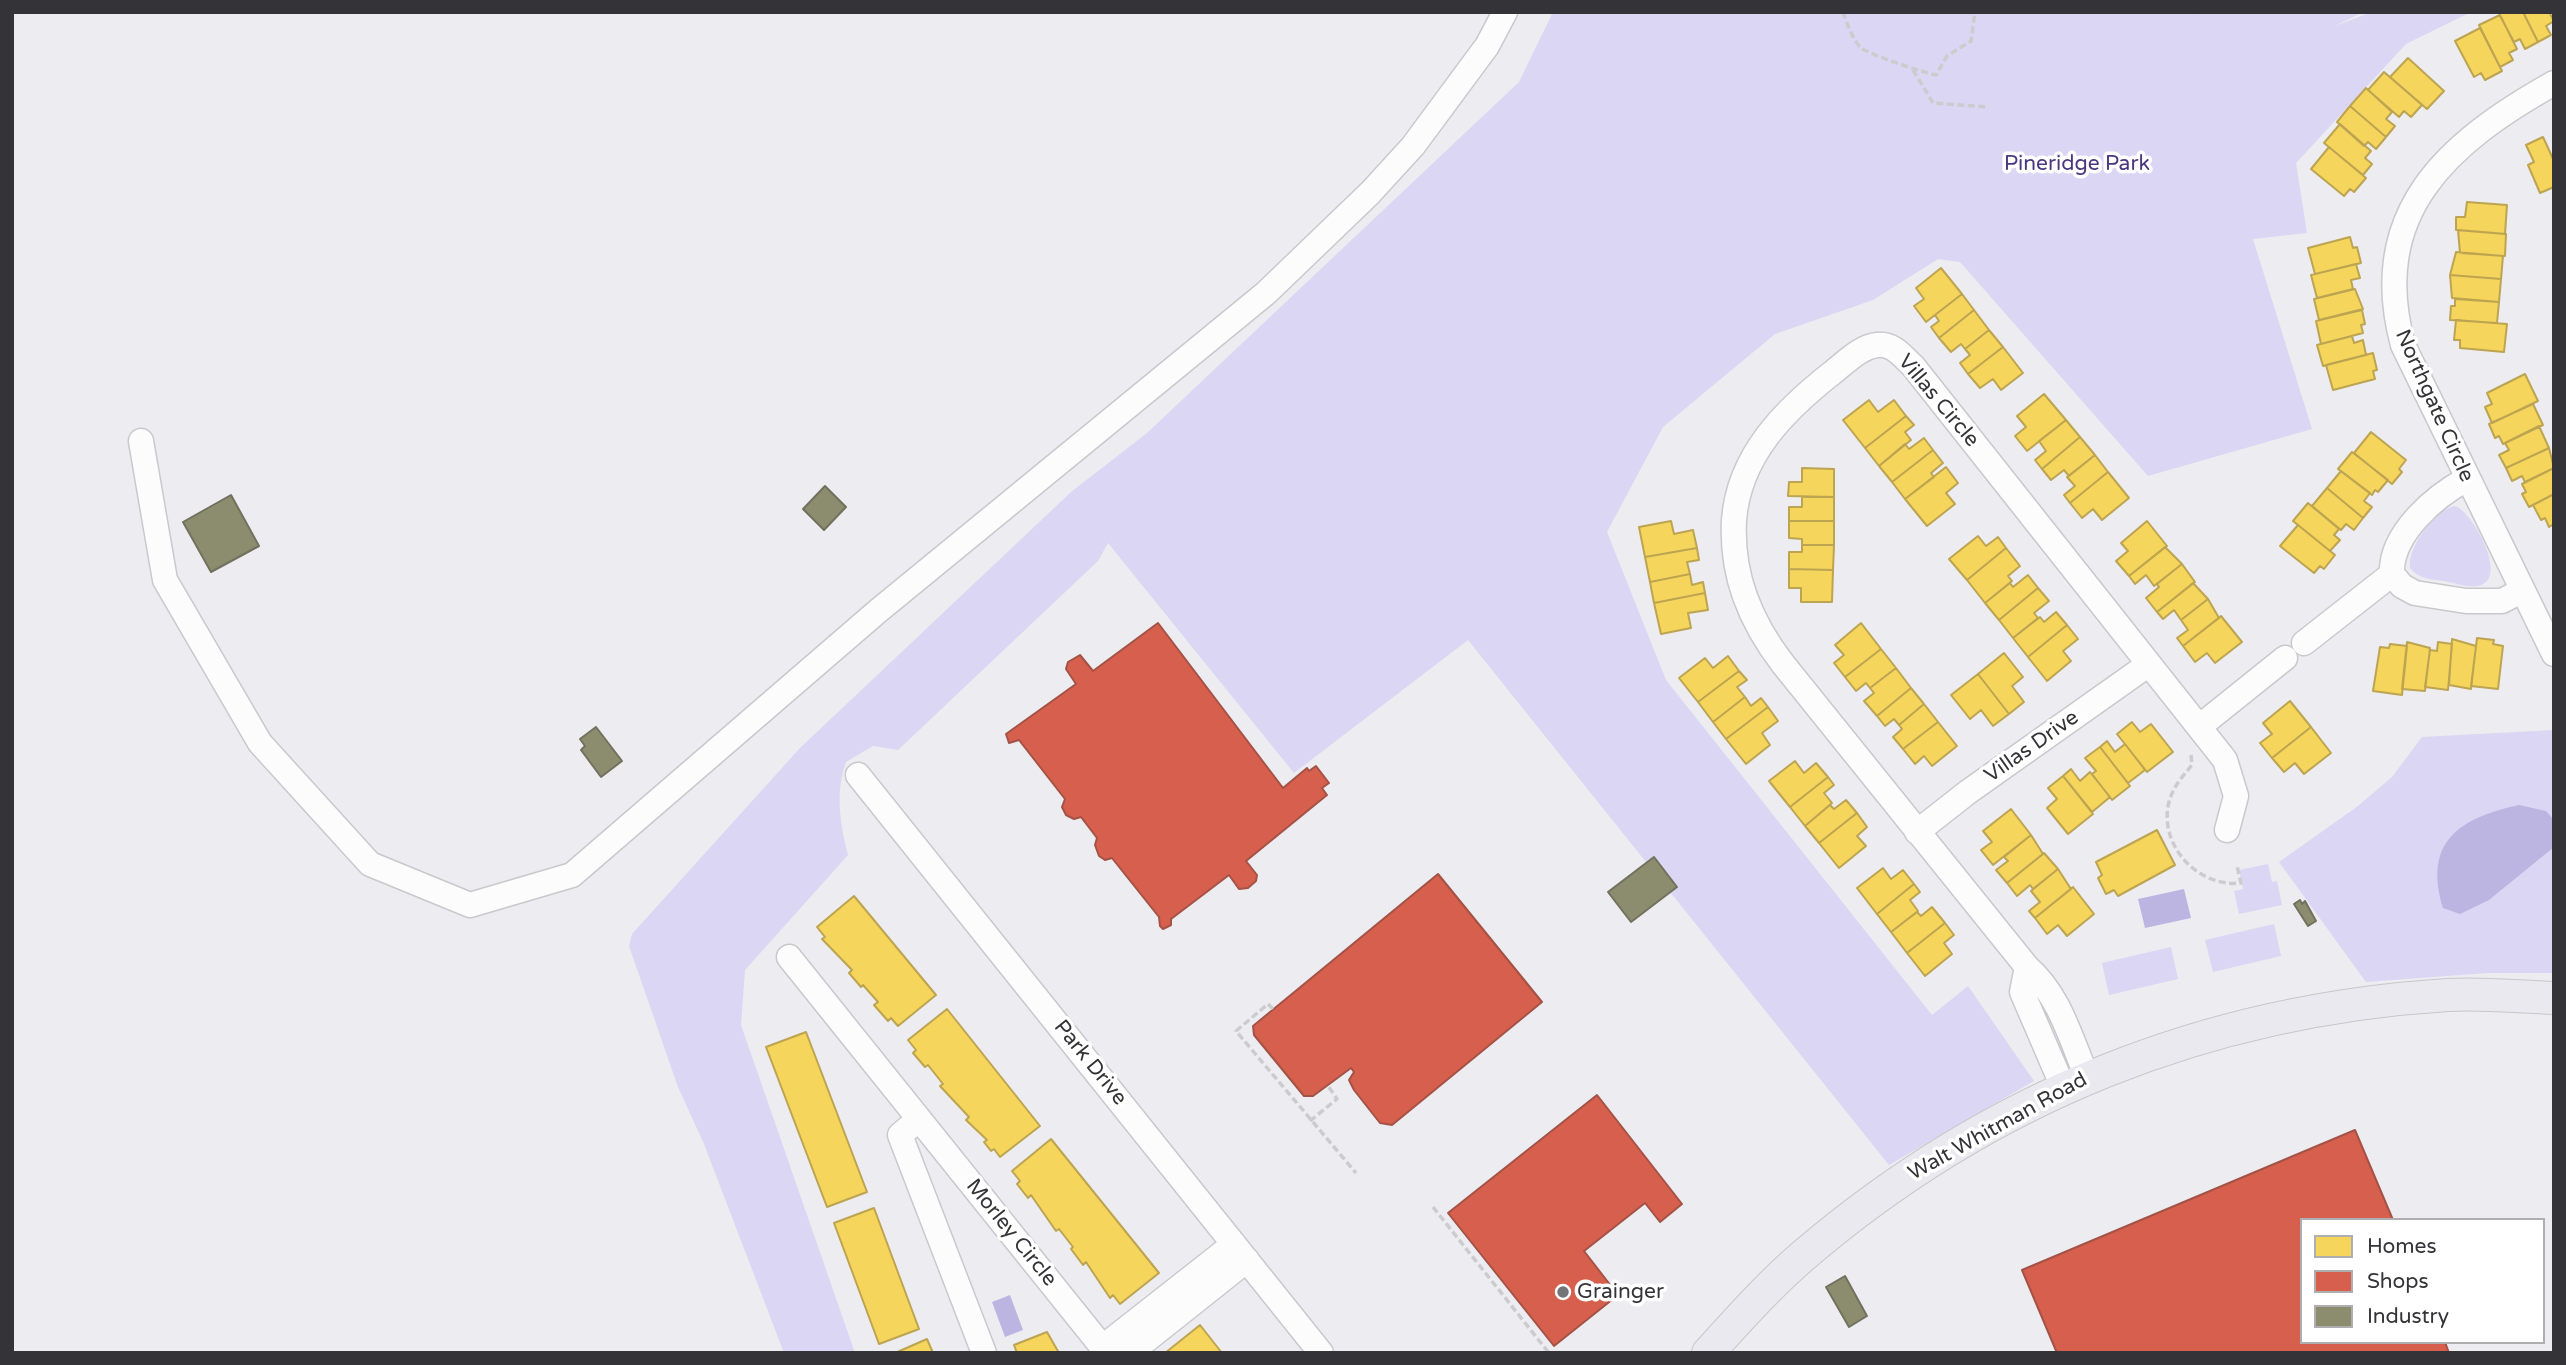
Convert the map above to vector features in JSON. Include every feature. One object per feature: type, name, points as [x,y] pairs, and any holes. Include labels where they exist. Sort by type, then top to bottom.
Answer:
[{"type":"main road","name":"Walt Whitman Road","points":[[1708,1353],[1762,1295],[1842,1223],[1907,1175],[2075,1082],[2192,1039],[2297,1012],[2363,1002],[2452,995],[2554,998]]},
{"type":"street","points":[[141,441],[165,580],[260,743],[370,864],[470,905],[572,875],[878,611],[1266,293],[1370,192],[1413,146],[1487,46],[1505,12]]},
{"type":"street","name":"Northgate Circle","points":[[2554,83],[2523,100],[2479,132],[2425,184],[2407,218],[2397,251],[2392,286],[2395,314],[2403,345],[2554,654]]},
{"type":"street","name":"Villas Circle","points":[[2075,1082],[2056,999],[1917,832],[1762,637],[1739,582],[1734,519],[1741,484],[1758,449],[1796,400],[1858,353],[1877,345],[1893,347],[1913,366],[2149,664],[2194,737],[2225,760],[2235,796],[2227,830]]},
{"type":"street","points":[[2467,479],[2442,493],[2411,527],[2394,552],[2392,574],[2402,586],[2415,593],[2466,601],[2502,601],[2521,591]]},
{"type":"street","points":[[2194,737],[2294,650],[2392,574]]},
{"type":"street","name":"Villas Drive","points":[[1917,832],[1968,792],[2149,664]]},
{"type":"street","name":"Park Drive","points":[[858,775],[1321,1353]]},
{"type":"street","name":"Morley Circle","points":[[789,957],[1105,1350],[1241,1252]]},
{"type":"street","points":[[919,1119],[900,1135],[984,1353]]},
{"type":"street","points":[[1130,1353],[1241,1252]]},
{"type":"path","points":[[1843,12],[1859,46],[1872,55],[1882,55],[1913,70],[1936,75],[1947,56],[1971,41],[1975,12]]},
{"type":"path","points":[[1913,70],[1933,103],[1989,107]]},
{"type":"path","points":[[2194,737],[2192,765],[2176,783],[2168,804],[2168,828],[2176,849],[2190,867],[2210,879],[2241,883],[2237,866]]},
{"type":"path","points":[[1273,1009],[1268,1004],[1236,1031],[1356,1173]]},
{"type":"path","points":[[1310,1121],[1337,1099],[1328,1086]]},
{"type":"path","points":[[1433,1207],[1549,1353]]},
{"type":"green space","name":"Pineridge Park","points":[[1553,12],[2363,12],[2335,26],[2372,12],[2471,12],[2406,44],[2296,163],[2307,233],[2253,239],[2312,429],[2148,476],[1960,262],[1938,259],[1873,300],[1775,334],[1663,427],[1607,532],[1666,680],[1932,1015],[1968,986],[2034,1081],[1889,1165],[1468,640],[1294,773],[1108,543],[1098,561],[898,750],[873,746],[846,762],[840,808],[848,855],[745,970],[741,1025],[855,1353],[784,1353],[704,1144],[678,1087],[629,946],[632,934],[800,748],[1071,492],[1147,433],[1519,82]]},
{"type":"green space","points":[[2455,506],[2462,510],[2478,531],[2489,557],[2491,570],[2488,579],[2481,585],[2467,586],[2425,578],[2410,568],[2413,550],[2424,531],[2439,514]]},
{"type":"green space","points":[[2554,730],[2554,973],[2488,973],[2366,982],[2279,862],[2358,806],[2392,777],[2422,737]]},
{"type":"green space","points":[[2268,864],[2272,882],[2277,881],[2282,905],[2239,914],[2234,891],[2243,889],[2239,870]]},
{"type":"green space","points":[[2274,924],[2281,956],[2213,972],[2205,940]]},
{"type":"green space","points":[[2171,947],[2178,979],[2109,995],[2102,963]]},
{"type":"shaded area","points":[[2519,805],[2546,811],[2554,820],[2554,847],[2489,900],[2460,914],[2443,908],[2438,885],[2438,866],[2442,850],[2451,837],[2479,817]]},
{"type":"shaded area","points":[[2184,889],[2191,918],[2145,928],[2138,899]]},
{"type":"shaded area","points":[[1010,1295],[1023,1330],[1005,1337],[992,1302]]},
{"type":"building: Homes","points":[[2498,12],[2523,12],[2538,42],[2525,49],[2520,39],[2514,42]]},
{"type":"building: Homes","points":[[2523,12],[2549,12],[2554,21],[2546,26],[2551,35],[2538,42]]},
{"type":"building: Homes","points":[[2500,15],[2517,49],[2509,53],[2513,60],[2500,67],[2479,25]]},
{"type":"building: Homes","points":[[2480,28],[2502,71],[2485,80],[2481,73],[2474,77],[2455,41]]},
{"type":"building: Homes","points":[[2408,58],[2444,91],[2427,109],[2390,77]]},
{"type":"building: Homes","points":[[2384,72],[2422,105],[2411,117],[2404,111],[2399,117],[2368,90]]},
{"type":"building: Homes","points":[[2366,88],[2392,112],[2386,119],[2395,126],[2386,137],[2350,106]]},
{"type":"building: Homes","points":[[2350,106],[2386,137],[2376,149],[2368,142],[2364,146],[2337,122]]},
{"type":"building: Homes","points":[[2340,124],[2371,151],[2365,158],[2372,164],[2363,175],[2324,143]]},
{"type":"building: Homes","points":[[2543,137],[2554,161],[2554,187],[2540,193],[2528,165],[2534,162],[2526,145]]},
{"type":"building: Homes","points":[[2329,147],[2366,178],[2354,192],[2350,189],[2344,196],[2311,169]]},
{"type":"building: Homes","points":[[2467,202],[2507,205],[2505,234],[2456,230],[2456,217],[2465,217]]},
{"type":"building: Homes","points":[[2458,230],[2506,234],[2505,256],[2460,253]]},
{"type":"building: Homes","points":[[2350,237],[2353,248],[2357,247],[2361,263],[2315,274],[2308,248]]},
{"type":"building: Homes","points":[[2456,252],[2503,256],[2501,279],[2450,275]]},
{"type":"building: Homes","points":[[2356,264],[2360,278],[2351,280],[2353,289],[2317,298],[2311,275]]},
{"type":"building: Homes","points":[[1941,268],[1962,294],[1926,322],[1914,306],[1924,299],[1916,288]]},
{"type":"building: Homes","points":[[2450,275],[2501,279],[2499,302],[2452,298]]},
{"type":"building: Homes","points":[[2355,289],[2363,309],[2319,320],[2314,299]]},
{"type":"building: Homes","points":[[1962,294],[1974,310],[1939,338],[1931,327],[1939,321],[1935,315]]},
{"type":"building: Homes","points":[[2455,299],[2499,302],[2497,323],[2450,320],[2451,306],[2455,306]]},
{"type":"building: Homes","points":[[1974,310],[1989,330],[1965,349],[1961,344],[1951,352],[1939,338]]},
{"type":"building: Homes","points":[[2362,310],[2365,324],[2361,325],[2363,333],[2321,344],[2316,321]]},
{"type":"building: Homes","points":[[2456,320],[2507,324],[2504,352],[2460,348],[2460,340],[2454,340]]},
{"type":"building: Homes","points":[[1989,330],[2003,347],[1968,374],[1960,363],[1970,355],[1965,349]]},
{"type":"building: Homes","points":[[2352,336],[2354,343],[2363,340],[2366,355],[2323,366],[2317,345]]},
{"type":"building: Homes","points":[[2003,347],[2023,373],[2001,390],[1993,379],[1980,388],[1968,374]]},
{"type":"building: Homes","points":[[2373,353],[2377,370],[2373,371],[2375,379],[2333,390],[2326,365]]},
{"type":"building: Homes","points":[[2525,374],[2538,401],[2492,423],[2485,407],[2492,404],[2487,393]]},
{"type":"building: Homes","points":[[2044,394],[2066,420],[2027,451],[2015,436],[2026,427],[2017,416]]},
{"type":"building: Homes","points":[[1869,400],[1878,412],[1894,400],[1906,416],[1865,448],[1843,420]]},
{"type":"building: Homes","points":[[2533,404],[2543,425],[2503,444],[2499,436],[2495,438],[2489,424]]},
{"type":"building: Homes","points":[[1906,416],[1914,425],[1905,432],[1911,440],[1879,466],[1865,448]]},
{"type":"building: Homes","points":[[2066,420],[2080,437],[2042,469],[2035,460],[2046,451],[2039,441]]},
{"type":"building: Homes","points":[[2539,426],[2549,448],[2506,468],[2499,455],[2509,450],[2505,443]]},
{"type":"building: Homes","points":[[2371,432],[2406,460],[2399,469],[2402,472],[2392,484],[2354,453]]},
{"type":"building: Homes","points":[[2080,437],[2095,455],[2069,476],[2064,470],[2051,480],[2042,469]]},
{"type":"building: Homes","points":[[1924,438],[1933,450],[1892,482],[1879,466],[1905,444],[1909,449]]},
{"type":"building: Homes","points":[[2549,448],[2554,468],[2525,482],[2522,476],[2512,481],[2506,468]]},
{"type":"building: Homes","points":[[1933,450],[1943,463],[1931,473],[1934,477],[1905,499],[1892,482]]},
{"type":"building: Homes","points":[[2352,452],[2388,480],[2378,492],[2375,490],[2372,495],[2338,469]]},
{"type":"building: Homes","points":[[2095,455],[2108,472],[2070,503],[2064,495],[2075,486],[2067,477]]},
{"type":"building: Homes","points":[[1946,467],[1958,483],[1946,493],[1955,504],[1927,526],[1905,499]]},
{"type":"building: Homes","points":[[1802,468],[1834,469],[1834,497],[1788,496],[1789,482],[1802,482]]},
{"type":"building: Homes","points":[[2554,468],[2554,494],[2529,507],[2522,494],[2526,492],[2522,484]]},
{"type":"building: Homes","points":[[2341,471],[2370,493],[2364,501],[2372,507],[2363,518],[2327,488]]},
{"type":"building: Homes","points":[[2108,472],[2129,498],[2102,520],[2093,509],[2082,518],[2070,503]]},
{"type":"building: Homes","points":[[2327,488],[2363,518],[2354,530],[2346,524],[2341,530],[2312,506]]},
{"type":"building: Homes","points":[[2554,494],[2554,524],[2549,527],[2545,518],[2541,520],[2533,505]]},
{"type":"building: Homes","points":[[1802,497],[1834,497],[1834,521],[1789,521],[1789,507],[1802,507]]},
{"type":"building: Homes","points":[[2308,503],[2339,529],[2334,535],[2340,540],[2330,551],[2293,521]]},
{"type":"building: Homes","points":[[1671,521],[1674,534],[1693,530],[1697,548],[1645,557],[1639,527]]},
{"type":"building: Homes","points":[[1789,521],[1834,521],[1834,545],[1802,545],[1802,539],[1789,538]]},
{"type":"building: Homes","points":[[2147,521],[2167,546],[2129,576],[2116,561],[2128,551],[2121,543]]},
{"type":"building: Homes","points":[[2298,525],[2335,555],[2324,569],[2320,566],[2314,573],[2280,546]]},
{"type":"building: Homes","points":[[1978,536],[1986,546],[1998,537],[2006,548],[1967,580],[1949,559]]},
{"type":"building: Homes","points":[[1802,545],[1834,545],[1833,570],[1789,569],[1789,552],[1802,552]]},
{"type":"building: Homes","points":[[2165,547],[2182,564],[2154,586],[2146,575],[2135,584],[2129,576]]},
{"type":"building: Homes","points":[[1697,548],[1699,560],[1687,562],[1690,574],[1650,582],[1645,557]]},
{"type":"building: Homes","points":[[2006,548],[2020,566],[2008,576],[2012,581],[1985,603],[1967,580]]},
{"type":"building: Homes","points":[[2182,564],[2195,582],[2157,612],[2146,598],[2159,587],[2157,584]]},
{"type":"building: Homes","points":[[1789,569],[1833,570],[1832,602],[1801,602],[1801,588],[1789,588]]},
{"type":"building: Homes","points":[[1690,574],[1692,585],[1703,582],[1705,593],[1654,603],[1650,582]]},
{"type":"building: Homes","points":[[2028,575],[2038,588],[1999,620],[1985,603],[2010,583],[2013,587]]},
{"type":"building: Homes","points":[[2193,583],[2208,599],[2181,620],[2174,610],[2163,619],[2157,612]]},
{"type":"building: Homes","points":[[2038,588],[2049,601],[2034,613],[2038,618],[2013,638],[1999,620]]},
{"type":"building: Homes","points":[[1705,593],[1708,610],[1688,613],[1691,628],[1661,634],[1654,603]]},
{"type":"building: Homes","points":[[2208,599],[2219,618],[2183,646],[2177,638],[2188,630],[2181,620]]},
{"type":"building: Homes","points":[[2056,612],[2067,625],[2028,657],[2013,638],[2040,617],[2044,622]]},
{"type":"building: Homes","points":[[2221,616],[2242,642],[2215,663],[2207,653],[2195,662],[2183,646]]},
{"type":"building: Homes","points":[[1861,623],[1881,649],[1845,677],[1834,663],[1844,655],[1835,645]]},
{"type":"building: Homes","points":[[2067,625],[2078,639],[2063,651],[2071,661],[2047,681],[2028,657]]},
{"type":"building: Homes","points":[[2477,638],[2494,640],[2493,644],[2503,646],[2498,689],[2471,686]]},
{"type":"building: Homes","points":[[2452,639],[2476,646],[2471,689],[2449,685]]},
{"type":"building: Homes","points":[[2407,642],[2430,648],[2425,691],[2402,689]]},
{"type":"building: Homes","points":[[2438,642],[2452,644],[2448,690],[2425,687],[2430,650],[2437,651]]},
{"type":"building: Homes","points":[[2390,644],[2407,646],[2402,695],[2373,691],[2380,647],[2389,648]]},
{"type":"building: Homes","points":[[1881,649],[1896,668],[1870,688],[1866,683],[1856,691],[1845,677]]},
{"type":"building: Homes","points":[[2004,653],[2023,677],[2012,686],[2024,702],[2009,714],[1978,674]]},
{"type":"building: Homes","points":[[1728,656],[1739,671],[1698,702],[1679,678],[1705,658],[1713,668]]},
{"type":"building: Homes","points":[[1896,668],[1911,688],[1877,716],[1864,701],[1874,693],[1870,688]]},
{"type":"building: Homes","points":[[1739,671],[1747,680],[1737,687],[1745,697],[1713,722],[1698,702]]},
{"type":"building: Homes","points":[[1978,674],[2009,714],[1993,726],[1981,710],[1970,719],[1951,695]]},
{"type":"building: Homes","points":[[1911,688],[1924,704],[1899,725],[1894,719],[1885,726],[1877,716]]},
{"type":"building: Homes","points":[[1745,697],[1751,706],[1761,698],[1768,707],[1726,739],[1713,722]]},
{"type":"building: Homes","points":[[2290,701],[2311,727],[2272,758],[2260,743],[2272,734],[2263,723]]},
{"type":"building: Homes","points":[[1924,704],[1938,722],[1903,749],[1893,737],[1902,729],[1899,725]]},
{"type":"building: Homes","points":[[1768,707],[1778,721],[1762,733],[1770,745],[1746,764],[1726,739]]},
{"type":"building: Homes","points":[[1938,722],[1957,746],[1932,766],[1924,756],[1915,764],[1903,749]]},
{"type":"building: Homes","points":[[2132,722],[2140,732],[2151,724],[2173,752],[2147,772],[2117,734]]},
{"type":"building: Homes","points":[[2311,727],[2331,753],[2304,774],[2295,763],[2284,772],[2272,758]]},
{"type":"building: Homes","points":[[2107,741],[2115,752],[2125,744],[2145,770],[2128,783],[2100,747]]},
{"type":"building: Homes","points":[[2100,747],[2130,786],[2112,800],[2092,774],[2096,771],[2085,758]]},
{"type":"building: Homes","points":[[1795,761],[1804,773],[1816,763],[1828,777],[1790,807],[1769,781]]},
{"type":"building: Homes","points":[[2071,769],[2080,781],[2090,772],[2110,797],[2092,812],[2063,776]]},
{"type":"building: Homes","points":[[2063,776],[2093,814],[2068,834],[2047,808],[2057,799],[2048,788]]},
{"type":"building: Homes","points":[[1828,777],[1834,785],[1824,793],[1832,803],[1805,826],[1790,807]]},
{"type":"building: Homes","points":[[1846,800],[1857,813],[1819,843],[1805,826],[1830,805],[1834,809]]},
{"type":"building: Homes","points":[[2011,809],[2031,835],[1993,865],[1981,850],[1992,842],[1983,831]]},
{"type":"building: Homes","points":[[1857,813],[1867,827],[1857,836],[1866,846],[1839,868],[1819,843]]},
{"type":"building: Homes","points":[[2157,830],[2175,865],[2118,896],[2114,890],[2106,894],[2098,878],[2102,875],[2096,862]]},
{"type":"building: Homes","points":[[2031,835],[2043,854],[2007,883],[1996,870],[2008,861],[2004,857]]},
{"type":"building: Homes","points":[[2044,853],[2058,869],[2033,889],[2030,885],[2017,896],[2007,883]]},
{"type":"building: Homes","points":[[1883,868],[1891,879],[1903,870],[1914,884],[1877,914],[1857,888]]},
{"type":"building: Homes","points":[[2058,869],[2071,889],[2035,918],[2029,911],[2040,902],[2031,891]]},
{"type":"building: Homes","points":[[1914,884],[1920,892],[1910,900],[1918,911],[1891,932],[1877,914]]},
{"type":"building: Homes","points":[[2073,887],[2094,914],[2067,936],[2058,925],[2047,934],[2035,918]]},
{"type":"building: Homes","points":[[854,896],[936,995],[898,1026],[891,1018],[888,1021],[874,1005],[878,1002],[849,973],[852,970],[822,939],[825,937],[817,927]]},
{"type":"building: Homes","points":[[1932,907],[1945,923],[1907,953],[1891,932],[1917,912],[1921,916]]},
{"type":"building: Homes","points":[[1945,923],[1954,935],[1944,943],[1952,954],[1925,976],[1907,953]]},
{"type":"building: Homes","points":[[947,1009],[1040,1126],[1000,1157],[994,1149],[991,1151],[984,1142],[987,1140],[966,1120],[969,1117],[940,1086],[943,1084],[928,1065],[925,1067],[913,1053],[916,1050],[908,1040]]},
{"type":"building: Homes","points":[[806,1032],[867,1192],[827,1207],[766,1047]]},
{"type":"building: Homes","points":[[1051,1139],[1159,1273],[1120,1304],[1113,1295],[1110,1298],[1086,1262],[1083,1265],[1059,1229],[1056,1231],[1031,1195],[1028,1198],[1017,1184],[1020,1181],[1012,1171]]},
{"type":"building: Homes","points":[[874,1208],[919,1329],[879,1344],[834,1223]]},
{"type":"building: Homes","points":[[1200,1325],[1222,1353],[1165,1353]]},
{"type":"building: Homes","points":[[1047,1332],[1059,1353],[1017,1353],[1014,1345]]},
{"type":"building: Homes","points":[[927,1339],[933,1353],[895,1353]]},
{"type":"building: Shops","points":[[1158,623],[1283,788],[1307,768],[1309,771],[1316,766],[1329,783],[1322,788],[1327,795],[1246,861],[1257,875],[1256,881],[1248,888],[1239,889],[1229,875],[1171,919],[1171,925],[1163,929],[1159,917],[1112,858],[1105,860],[1099,856],[1095,845],[1097,838],[1081,817],[1074,819],[1066,815],[1062,807],[1065,799],[1019,740],[1009,743],[1006,734],[1076,684],[1066,669],[1068,662],[1080,655],[1093,671]]},
{"type":"building: Shops","points":[[1438,874],[1542,1002],[1392,1125],[1380,1123],[1354,1090],[1349,1080],[1354,1072],[1351,1068],[1313,1096],[1304,1096],[1254,1035],[1253,1026]]},
{"type":"building: Shops","points":[[1597,1095],[1682,1204],[1660,1222],[1645,1203],[1584,1251],[1618,1295],[1554,1346],[1448,1213]]},
{"type":"building: Shops","points":[[2355,1130],[2392,1218],[2300,1218],[2300,1344],[2446,1344],[2449,1353],[2057,1353],[2022,1270]]},
{"type":"building: Industry","points":[[825,486],[846,507],[824,530],[803,509]]},
{"type":"building: Industry","points":[[231,495],[259,546],[211,572],[183,522]]},
{"type":"building: Industry","points":[[596,727],[622,761],[601,777],[581,750],[585,746],[580,739]]},
{"type":"building: Industry","points":[[1654,857],[1677,887],[1631,922],[1608,892]]},
{"type":"building: Industry","points":[[2300,900],[2302,904],[2305,901],[2316,921],[2308,926],[2294,904]]},
{"type":"building: Industry","points":[[1845,1276],[1867,1316],[1849,1327],[1826,1287]]},
{"type":"place","name":"Grainger","points":[[1563,1292]]}]
